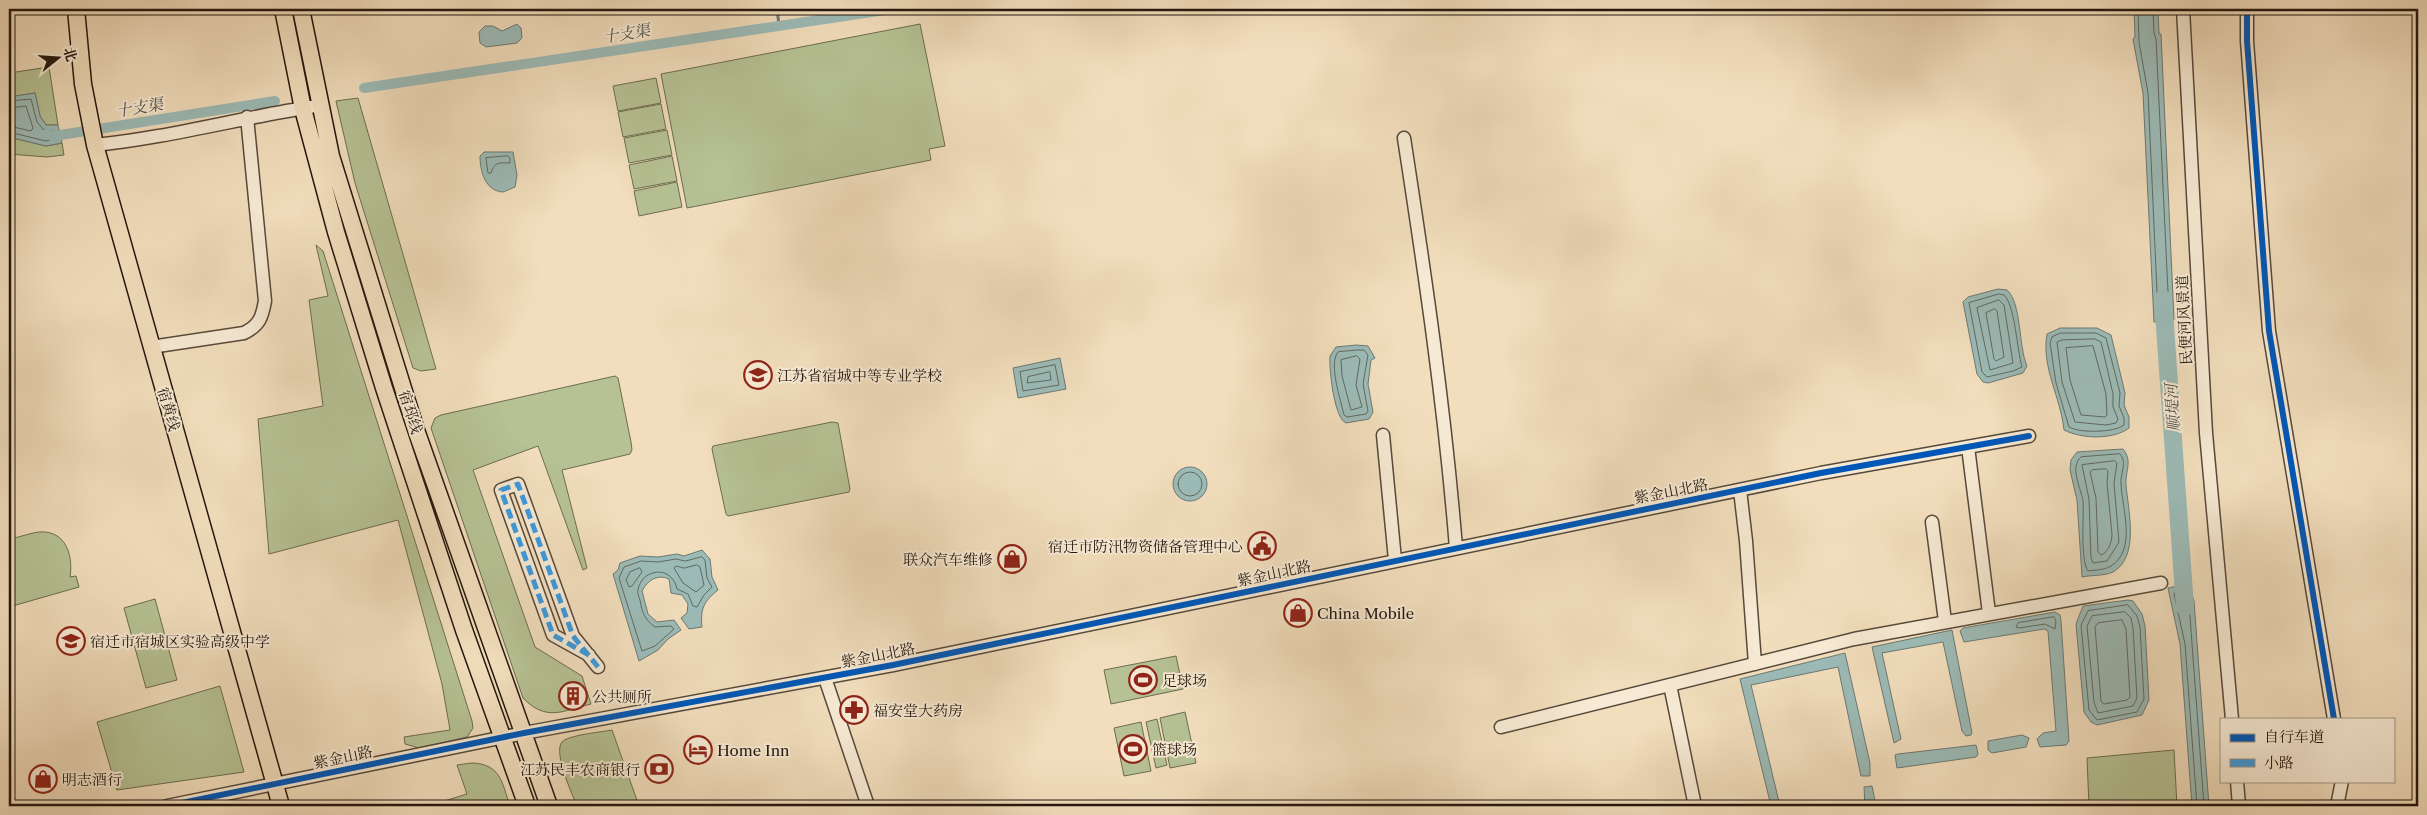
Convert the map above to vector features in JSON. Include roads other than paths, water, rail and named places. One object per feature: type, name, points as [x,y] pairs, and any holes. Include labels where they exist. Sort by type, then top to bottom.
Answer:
[{"type":"main road","name":"宿黄线","points":[[76,9],[83,84],[94,142],[281,806]]},
{"type":"main road","name":"宿邳线","points":[[283,9],[303,109],[336,232],[384,388],[464,630],[527,806]]},
{"type":"main road","name":"宿邳线","points":[[301,9],[331,156],[416,430],[549,806]]},
{"type":"street","name":"民便河风景道","points":[[2183,9],[2206,433],[2232,718]]},
{"type":"street","points":[[2247,9],[2246,41],[2269,331],[2334,718]]},
{"type":"street","points":[[94,142],[121,143],[248,117],[321,106]]},
{"type":"street","points":[[151,346],[244,333],[257,326],[262,319],[265,301],[248,117]]},
{"type":"street","points":[[1404,138],[1425,272],[1446,436],[1456,548]]},
{"type":"street","points":[[1383,435],[1395,560]]},
{"type":"street","name":"紫金山北路","points":[[524,733],[825,678],[1740,490],[2030,436]]},
{"type":"street","points":[[1968,447],[1989,613]]},
{"type":"street","points":[[589,655],[553,635],[501,490],[518,484],[573,636],[589,655],[598,667]]},
{"type":"street","points":[[1740,490],[1746,541],[1755,664]]},
{"type":"street","points":[[1932,522],[1945,621]]},
{"type":"street","points":[[1501,727],[1854,639],[2161,583]]},
{"type":"street","points":[[825,678],[868,806]]},
{"type":"street","points":[[1670,685],[1695,806]]},
{"type":"street","name":"紫金山路","points":[[167,806],[524,733]]},
{"type":"street","points":[[2237,782],[2238,806]]},
{"type":"street","points":[[2338,806],[2342,782]]},
{"type":"water","points":[[2134,9],[2158,9],[2159,34],[2161,34],[2174,320],[2154,322],[2143,93],[2133,39],[2135,37]]},
{"type":"water","points":[[517,24],[521,28],[522,38],[517,43],[486,47],[480,43],[479,32],[485,26],[493,26],[502,31]]},
{"type":"water","points":[[35,93],[40,116],[46,125],[58,125],[62,143],[46,146],[9,137],[9,97]]},
{"type":"water","points":[[484,152],[513,152],[517,175],[515,187],[503,192],[497,191],[488,184],[480,162],[480,156]]},
{"type":"water","points":[[1998,289],[2007,290],[2012,296],[2018,315],[2022,347],[2027,366],[2023,373],[1988,383],[1983,382],[1977,374],[1963,302],[1968,297]]},
{"type":"water","points":[[2060,328],[2097,328],[2111,335],[2125,393],[2124,405],[2129,417],[2129,428],[2115,435],[2097,437],[2080,435],[2064,430],[2049,370],[2046,346],[2047,334]]},
{"type":"water","points":[[1368,346],[1375,358],[1371,360],[1368,384],[1373,412],[1369,419],[1346,423],[1338,412],[1335,403],[1331,382],[1330,356],[1336,347]]},
{"type":"water","points":[[1060,358],[1066,389],[1018,398],[1013,368]]},
{"type":"water","points":[[2123,449],[2128,458],[2126,485],[2130,519],[2130,544],[2127,555],[2121,565],[2113,572],[2082,577],[2077,500],[2070,470],[2071,460],[2077,452]]},
{"type":"water","points":[[1190,467],[1202,472],[1207,484],[1202,496],[1190,501],[1178,496],[1173,484],[1178,472]]},
{"type":"water","points":[[702,550],[710,559],[712,577],[718,590],[709,598],[702,610],[702,627],[689,629],[681,618],[687,613],[688,604],[682,595],[671,593],[669,579],[661,577],[653,579],[642,591],[648,614],[657,622],[674,620],[681,630],[668,639],[658,650],[639,661],[613,574],[618,570],[620,563],[640,556],[658,557],[677,554],[684,556]]},
{"type":"water","points":[[2188,584],[2194,601],[2209,806],[2192,806],[2180,644],[2168,588]]},
{"type":"water","points":[[2133,601],[2142,614],[2145,626],[2149,700],[2142,715],[2097,725],[2091,722],[2084,712],[2076,624],[2083,606]]},
{"type":"water","points":[[2055,612],[2060,615],[2061,621],[2069,741],[2066,745],[2040,747],[2037,739],[2043,733],[2056,731],[2048,631],[2044,629],[1964,642],[1960,631],[1963,628]]},
{"type":"water","points":[[1952,630],[1971,735],[1966,736],[1962,731],[1943,642],[1882,653],[1901,739],[1894,743],[1872,647]]},
{"type":"water","points":[[1845,653],[1870,763],[1870,776],[1861,776],[1838,667],[1751,685],[1780,806],[1771,806],[1740,679]]},
{"type":"water","points":[[2022,735],[2029,738],[2026,747],[1992,753],[1988,750],[1988,741]]},
{"type":"water","points":[[1976,745],[1978,754],[1976,757],[1897,768],[1895,755],[1898,754]]},
{"type":"water","points":[[1872,786],[1876,806],[1865,806],[1864,787]]},
{"type":"waterway","points":[[777,9],[779,25]]},
{"type":"waterway","name":"十支渠","points":[[364,88],[892,9]]},
{"type":"waterway","name":"十支渠","points":[[47,134],[54,136],[275,101]]},
{"type":"waterway","name":"顺堤河","points":[[2163,299],[2185,607]]},
{"type":"place","name":"江苏省宿城中等专业学校","points":[[758,375]]},
{"type":"place","name":"宿迁市防汛物资储备管理中心","points":[[1262,546]]},
{"type":"place","name":"联众汽车维修","points":[[1012,559]]},
{"type":"place","name":"China Mobile","points":[[1298,613]]},
{"type":"place","name":"宿迁市宿城区实验高级中学","points":[[71,641]]},
{"type":"place","name":"足球场","points":[[1143,680]]},
{"type":"place","name":"公共厕所","points":[[573,696]]},
{"type":"place","name":"福安堂大药房","points":[[854,710]]},
{"type":"place","name":"篮球场","points":[[1133,749]]},
{"type":"place","name":"Home Inn","points":[[698,750]]},
{"type":"place","name":"江苏民丰农商银行","points":[[659,769]]},
{"type":"place","name":"明志酒行","points":[[43,779]]}]
